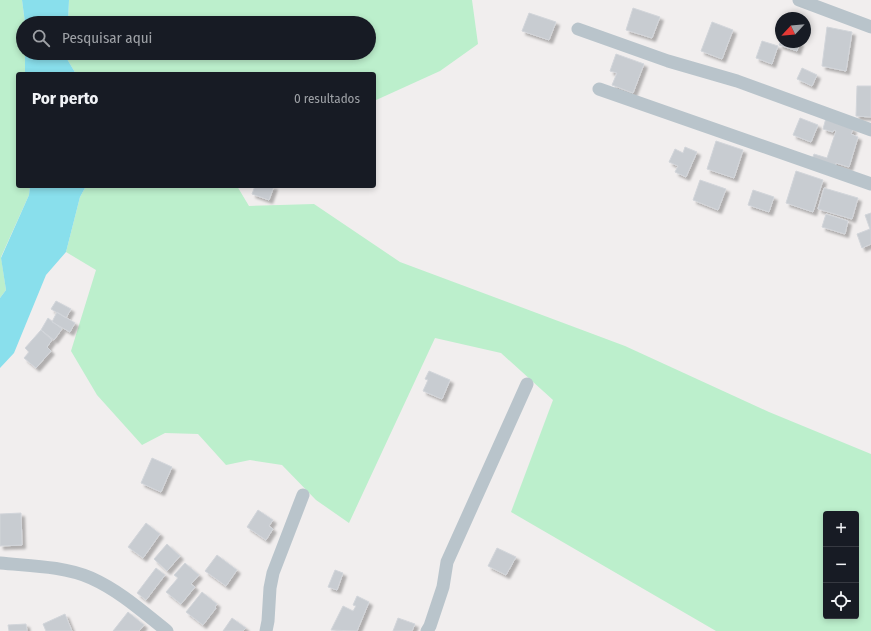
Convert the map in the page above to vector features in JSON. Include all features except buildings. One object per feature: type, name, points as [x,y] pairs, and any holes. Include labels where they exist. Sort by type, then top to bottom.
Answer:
[{"type":"street","points":[[799,0],[871,27]]},
{"type":"street","points":[[578,30],[668,61],[737,81],[871,130]]},
{"type":"street","points":[[599,89],[871,184]]},
{"type":"street","points":[[427,631],[443,587],[447,562],[526,384]]},
{"type":"street","points":[[266,631],[273,573],[303,495]]},
{"type":"street","points":[[0,563],[58,569],[91,578],[124,597],[168,631]]},
{"type":"green space","points":[[0,0],[22,0],[24,16],[16,16],[16,60],[25,60],[25,72],[16,72],[16,188],[30,188],[29,195],[1,257],[6,290],[0,298]]},
{"type":"green space","points":[[69,0],[472,0],[478,44],[440,71],[376,100],[376,72],[75,72],[68,60],[376,60],[376,16],[68,16]]},
{"type":"green space","points":[[85,188],[238,188],[249,206],[314,204],[400,262],[625,346],[769,412],[871,454],[871,631],[716,631],[511,512],[553,400],[501,353],[435,338],[349,523],[316,500],[282,465],[250,460],[226,465],[198,434],[165,433],[142,445],[97,395],[71,351],[96,270],[66,252],[80,197]]},
{"type":"water","points":[[22,0],[69,0],[68,16],[24,16]]},
{"type":"water","points":[[25,60],[68,60],[75,72],[25,72]]},
{"type":"water","points":[[30,188],[85,188],[80,197],[66,252],[46,275],[14,353],[0,368],[0,298],[6,290],[1,258],[29,195]]}]
